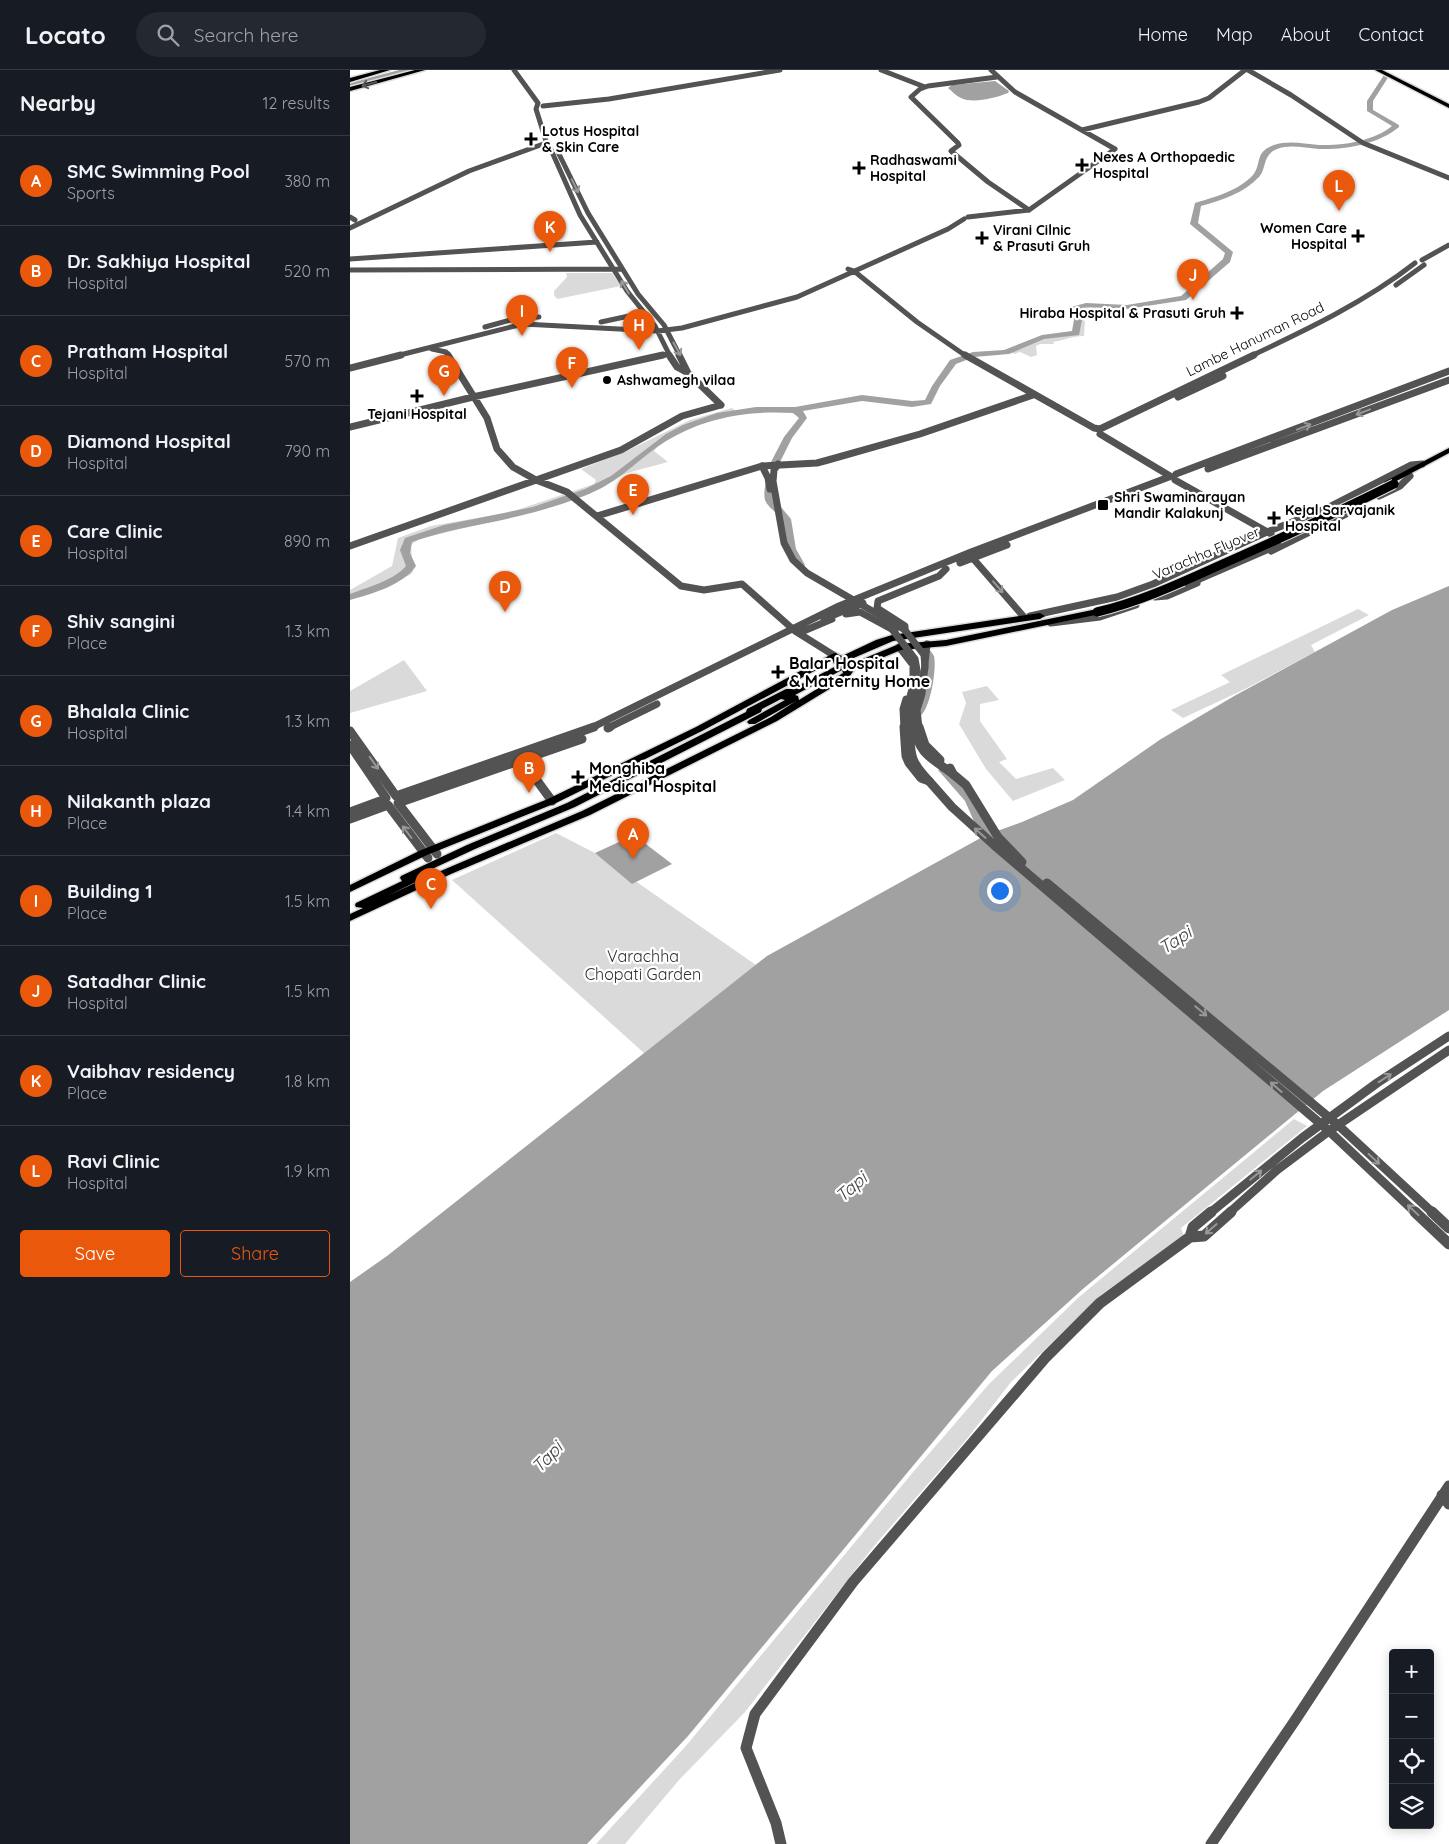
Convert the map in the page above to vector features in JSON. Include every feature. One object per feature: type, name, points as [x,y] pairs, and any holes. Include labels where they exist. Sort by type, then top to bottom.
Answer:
[{"type":"main road","points":[[350,80],[388,70]]},
{"type":"main road","points":[[350,89],[422,70]]},
{"type":"main road","points":[[1378,70],[1443,99]]},
{"type":"main road","points":[[1387,70],[1443,99]]},
{"type":"main road","points":[[1393,70],[1443,99],[1449,106]]},
{"type":"main road","name":"Varachha Flyover","points":[[1018,621],[1035,624],[1130,603],[1345,509],[1449,450]]},
{"type":"main road","name":"Varachha Flyover","points":[[1391,483],[1449,459]]},
{"type":"main road","name":"Varachha Flyover","points":[[1018,621],[1096,610]]},
{"type":"main road","points":[[390,877],[430,853],[561,802],[892,638],[1018,621]]},
{"type":"main road","points":[[352,892],[390,877],[408,873],[580,796],[844,662],[899,648],[928,648],[1018,621]]},
{"type":"main road","points":[[352,892],[430,853],[552,801],[699,729],[844,662],[899,644],[1007,626],[1018,621]]},
{"type":"main road","points":[[350,910],[458,859],[557,819],[591,803],[748,724],[844,662]]},
{"type":"main road","points":[[350,918],[447,872],[586,812],[774,719],[846,675],[844,662]]},
{"type":"street","points":[[350,546],[621,450],[682,416],[721,405],[688,373],[677,367],[668,354],[656,328],[627,291],[596,242],[580,215],[548,142],[536,109],[538,103],[514,70]]},
{"type":"street","points":[[520,70],[543,106],[548,142],[588,214],[622,269],[638,294],[665,328],[688,373]]},
{"type":"street","points":[[543,106],[609,99],[780,70]]},
{"type":"street","points":[[881,70],[925,87]]},
{"type":"street","points":[[991,70],[1015,92],[1084,130],[1199,102],[1209,98],[1246,70],[1291,95],[1354,139],[1449,178]]},
{"type":"street","points":[[350,364],[512,319],[665,328],[797,297],[851,270],[948,229],[964,218],[1029,210],[1115,150],[1019,93],[995,70]]},
{"type":"street","points":[[997,77],[925,87],[912,95],[911,98],[958,143],[951,151],[989,184],[1029,210]]},
{"type":"street","points":[[352,220],[484,161],[548,142]]},
{"type":"street","points":[[350,228],[468,171],[548,142]]},
{"type":"street","points":[[383,206],[390,208]]},
{"type":"street","points":[[350,259],[596,242]]},
{"type":"street","points":[[1109,432],[1152,408],[1212,381],[1362,306],[1449,245]]},
{"type":"street","points":[[1424,263],[1449,250]]},
{"type":"street","name":"Lambe Hanuman Road","points":[[1099,432],[1320,323],[1385,286],[1415,264],[1424,263]]},
{"type":"street","points":[[350,270],[622,269]]},
{"type":"street","points":[[851,270],[917,322],[976,363],[1269,531],[1283,542]]},
{"type":"street","points":[[601,322],[643,312]]},
{"type":"street","points":[[350,368],[530,320],[548,318]]},
{"type":"street","points":[[554,318],[656,328]]},
{"type":"street","points":[[446,352],[446,348],[454,341]]},
{"type":"street","points":[[422,349],[433,348],[446,352],[487,418],[497,449],[513,467],[536,480],[567,492],[681,586],[699,591],[726,585],[742,584],[797,631],[844,662]]},
{"type":"street","points":[[350,427],[473,397],[668,354]]},
{"type":"street","points":[[350,812],[397,799],[620,722],[797,631],[839,606],[1449,372]]},
{"type":"street","points":[[1175,477],[1449,380]]},
{"type":"street","points":[[597,516],[762,466],[817,463],[828,460],[920,434],[1033,395]]},
{"type":"street","points":[[1386,395],[1395,400]]},
{"type":"street","points":[[1099,432],[1107,429],[1175,477]]},
{"type":"street","points":[[778,464],[774,470],[773,481],[784,543],[793,560],[816,578],[905,630]]},
{"type":"street","points":[[970,556],[1018,621],[1117,597],[1153,584],[1269,531],[1325,509],[1411,465],[1422,464]]},
{"type":"street","points":[[762,466],[768,478],[779,544],[790,563],[822,588],[868,612],[895,631],[915,659],[917,670],[908,708],[911,756],[914,765],[952,808],[1329,1131],[1449,1244]]},
{"type":"street","points":[[1035,624],[1100,617],[1157,597],[1283,542],[1350,510],[1400,486],[1410,476]]},
{"type":"street","points":[[1157,597],[1166,596],[1302,537],[1348,513],[1350,510]]},
{"type":"street","points":[[797,631],[946,569],[970,556]]},
{"type":"street","points":[[1196,564],[1215,575]]},
{"type":"street","points":[[946,569],[940,576],[878,601],[877,608],[905,626],[905,630],[924,656],[924,668],[913,711],[916,741],[923,752],[966,785],[998,837],[1018,858],[1338,1126],[1446,1225]]},
{"type":"street","points":[[797,631],[854,612],[866,614],[895,631]]},
{"type":"street","points":[[899,648],[907,656],[914,672],[904,709],[906,756],[916,774],[929,781]]},
{"type":"street","points":[[928,648],[922,694],[917,710],[920,734],[925,745],[951,768],[953,774]]},
{"type":"street","points":[[350,731],[397,799],[430,853]]},
{"type":"street","points":[[350,745],[386,801],[430,853]]},
{"type":"street","points":[[520,757],[552,801]]},
{"type":"street","points":[[350,819],[386,801]]},
{"type":"street","points":[[1190,1238],[1192,1228],[1317,1122],[1449,1036]]},
{"type":"street","points":[[781,1844],[776,1823],[746,1748],[755,1714],[853,1582],[1046,1357],[1100,1303],[1190,1238],[1204,1236],[1277,1170],[1329,1131],[1449,1050]]},
{"type":"street","points":[[1219,1207],[1230,1214]]},
{"type":"street","points":[[1433,1228],[1446,1225]]},
{"type":"street","points":[[1212,1844],[1447,1495]]},
{"type":"green space","points":[[566,273],[612,273],[621,286],[557,299],[554,291],[567,277]]},
{"type":"green space","points":[[1088,306],[1101,306],[1102,308],[1083,313],[1080,318],[1085,321],[1084,336],[1053,342],[1054,344],[1040,344],[1036,346],[1037,355],[1031,357],[1020,352],[1014,354],[1011,352],[1041,339],[1077,334],[1078,309]]},
{"type":"green space","points":[[732,408],[741,414],[682,430],[662,443],[654,451],[668,462],[627,473],[595,489],[530,512],[419,539],[411,545],[413,572],[410,575],[350,599],[350,590],[392,566],[398,538],[431,526],[511,512],[594,484],[596,480],[581,469],[629,450],[690,420]]},
{"type":"green space","points":[[1358,609],[1369,615],[1311,645],[1315,652],[1243,690],[1183,718],[1171,710],[1230,682],[1221,675]]},
{"type":"green space","points":[[404,660],[427,691],[350,713],[350,691]]},
{"type":"green space","points":[[987,686],[999,700],[980,704],[980,721],[1007,759],[999,762],[1016,779],[1053,768],[1065,780],[1013,801],[986,769],[959,724],[966,703],[962,692]]},
{"type":"green space","name":"Varachha Chopati Garden","points":[[556,833],[595,853],[756,965],[644,1053],[452,880]]},
{"type":"green space","points":[[1294,1119],[1307,1126],[1181,1228],[1184,1237],[1102,1294],[1011,1382],[966,1440],[874,1546],[745,1712],[679,1780],[625,1844],[596,1844],[685,1747],[914,1471],[989,1384],[1079,1297]]},
{"type":"water","points":[[995,81],[1009,91],[1008,93],[991,98],[966,100],[948,88],[952,85]]},
{"type":"water","name":"Tapi","points":[[1449,586],[1449,1010],[1323,1091],[1084,1288],[992,1371],[688,1736],[587,1844],[350,1844],[350,1282],[387,1256],[767,956],[986,835],[1073,800],[1161,739],[1236,695],[1392,610]]},
{"type":"water","points":[[634,835],[672,864],[632,884],[595,853]]},
{"type":"waterway","points":[[350,85],[407,70]]},
{"type":"waterway","points":[[795,410],[862,398],[912,404],[928,402],[936,386],[953,362],[973,355],[1006,352],[1042,337],[1076,333],[1078,320],[1074,309],[1086,305],[1127,307],[1183,298],[1227,260],[1229,252],[1194,224],[1198,205],[1228,196],[1257,175],[1261,160],[1271,149],[1283,145],[1341,146],[1363,141],[1391,131],[1397,126],[1370,111],[1370,101],[1386,76]]},
{"type":"waterway","points":[[350,597],[384,584],[408,571],[411,566],[405,550],[408,540],[444,528],[537,509],[588,491],[614,478],[652,447],[669,436],[703,420],[738,411],[756,409],[795,410]]},
{"type":"waterway","points":[[776,462],[788,437],[803,418],[795,410]]},
{"type":"waterway","points":[[772,476],[769,490],[770,500],[786,519],[791,549],[800,565]]},
{"type":"waterway","points":[[917,715],[927,692],[929,657],[926,652]]},
{"type":"waterway","points":[[944,770],[970,800],[986,835]]},
{"type":"place","name":"Lotus Hospital & Skin Care","points":[[531,139]]},
{"type":"place","name":"Nexes A Orthopaedic Hospital","points":[[1082,165]]},
{"type":"place","name":"Radhaswami Hospital","points":[[859,168]]},
{"type":"place","name":"Ravi Clinic","points":[[1339,211]]},
{"type":"place","name":"Women Care Hospital","points":[[1358,236]]},
{"type":"place","name":"Virani Cilnic & Prasuti Gruh","points":[[982,238]]},
{"type":"place","name":"Vaibhav residency","points":[[550,252]]},
{"type":"place","name":"Satadhar Clinic","points":[[1193,300]]},
{"type":"place","name":"Hiraba Hospital & Prasuti Gruh","points":[[1237,313]]},
{"type":"place","name":"Building 1","points":[[522,336]]},
{"type":"place","name":"Nilakanth plaza","points":[[639,350]]},
{"type":"place","name":"Ashwamegh vilaa","points":[[607,380]]},
{"type":"place","name":"Shiv sangini","points":[[572,388]]},
{"type":"place","name":"Tejani Hospital","points":[[417,396]]},
{"type":"place","name":"Bhalala Clinic","points":[[444,396]]},
{"type":"place","name":"Shri Swaminarayan Mandir Kalakunj","points":[[1103,505]]},
{"type":"place","name":"Care Clinic","points":[[633,515]]},
{"type":"place","name":"Kejal Sarvajanik Hospital","points":[[1274,518]]},
{"type":"place","name":"Diamond Hospital","points":[[505,612]]},
{"type":"place","name":"Balar Hospital & Maternity Home","points":[[778,672]]},
{"type":"place","name":"Monghiba Medical Hospital","points":[[578,777]]},
{"type":"place","name":"Dr. Sakhiya Hospital","points":[[529,793]]},
{"type":"place","name":"SMC Swimming Pool","points":[[633,859]]},
{"type":"place","name":"Pratham Hospital","points":[[431,909]]}]
